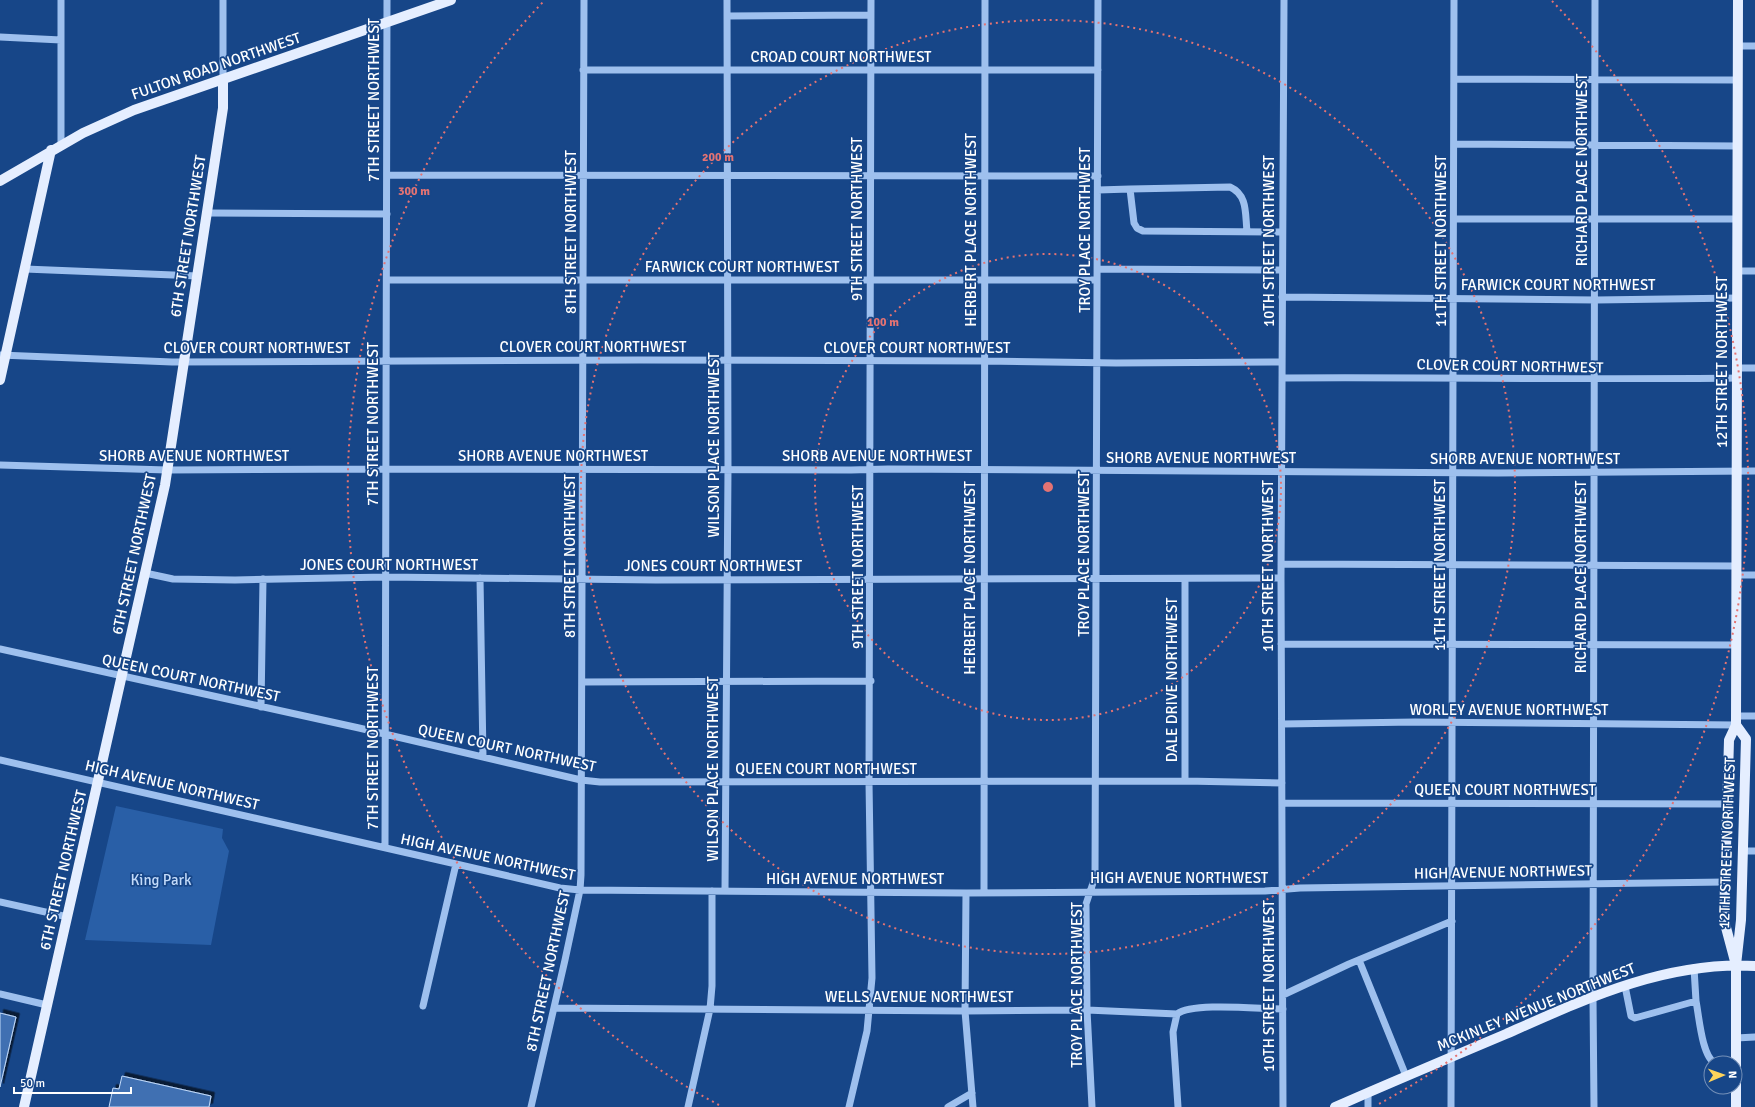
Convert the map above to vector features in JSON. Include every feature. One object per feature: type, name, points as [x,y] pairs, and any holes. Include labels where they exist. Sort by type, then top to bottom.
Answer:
[{"type":"main road","name":"FULTON ROAD NORTHWEST","points":[[0,181],[61,144],[134,110],[451,0]]},
{"type":"main road","name":"12TH STREET NORTHWEST","points":[[1736,965],[1724,920],[1729,740],[1736,720],[1738,0]]},
{"type":"main road","name":"6TH STREET NORTHWEST","points":[[24,1107],[168,470],[223,108],[223,79]]},
{"type":"main road","points":[[0,380],[3,355],[25,269],[51,150]]},
{"type":"main road","name":"12TH STREET NORTHWEST","points":[[1736,720],[1746,740],[1741,920],[1736,965],[1736,1055]]},
{"type":"main road","name":"MCKINLEY AVENUE NORTHWEST","points":[[1335,1107],[1451,1057],[1625,986],[1653,977],[1694,968],[1736,965],[1755,966]]},
{"type":"main road","name":"12TH STREET NORTHWEST","points":[[1736,1095],[1736,1107]]},
{"type":"street","points":[[61,0],[61,144]]},
{"type":"street","name":"6TH STREET NORTHWEST","points":[[223,0],[223,79]]},
{"type":"street","name":"7TH STREET NORTHWEST","points":[[385,847],[387,0]]},
{"type":"street","name":"8TH STREET NORTHWEST","points":[[531,1107],[580,890],[584,361],[584,0]]},
{"type":"street","name":"WILSON PLACE NORTHWEST","points":[[725,891],[726,579],[728,470],[727,0]]},
{"type":"street","name":"9TH STREET NORTHWEST","points":[[849,1107],[870,1010],[872,978],[870,892],[871,0]]},
{"type":"street","name":"HERBERT PLACE NORTHWEST","points":[[984,892],[983,281],[985,0]]},
{"type":"street","name":"TROY PLACE NORTHWEST","points":[[1092,1107],[1087,1010],[1086,904],[1095,877],[1098,0]]},
{"type":"street","name":"10TH STREET NORTHWEST","points":[[1283,1107],[1281,471],[1284,0]]},
{"type":"street","name":"11TH STREET NORTHWEST","points":[[1451,1107],[1454,0]]},
{"type":"street","name":"RICHARD PLACE NORTHWEST","points":[[1594,1107],[1593,644],[1596,380],[1595,0]]},
{"type":"street","points":[[727,16],[870,15]]},
{"type":"street","points":[[0,37],[61,40]]},
{"type":"street","points":[[1738,46],[1755,46]]},
{"type":"street","name":"CROAD COURT NORTHWEST","points":[[583,70],[1098,70]]},
{"type":"street","points":[[1454,80],[1738,80]]},
{"type":"street","points":[[1454,144],[1738,146]]},
{"type":"street","points":[[387,175],[1098,176]]},
{"type":"street","points":[[1098,190],[1130,188],[1230,187],[1237,190],[1244,199],[1247,231]]},
{"type":"street","points":[[1130,188],[1134,223],[1137,228],[1143,231],[1282,232]]},
{"type":"street","points":[[207,213],[387,214]]},
{"type":"street","points":[[1454,219],[1738,220]]},
{"type":"street","points":[[25,269],[198,276]]},
{"type":"street","points":[[1098,269],[1282,270]]},
{"type":"street","points":[[1738,271],[1755,271]]},
{"type":"street","name":"FARWICK COURT NORTHWEST","points":[[387,280],[1098,280]]},
{"type":"street","name":"FARWICK COURT NORTHWEST","points":[[1282,297],[1596,300],[1738,298]]},
{"type":"street","name":"CLOVER COURT NORTHWEST","points":[[3,355],[185,362],[386,360],[983,361],[1116,363],[1282,362]]},
{"type":"street","points":[[1737,368],[1755,368]]},
{"type":"street","name":"CLOVER COURT NORTHWEST","points":[[1282,378],[1454,377],[1596,380],[1737,378]]},
{"type":"street","name":"SHORB AVENUE NORTHWEST","points":[[0,465],[168,470],[984,469],[1453,472],[1755,471]]},
{"type":"street","points":[[1281,564],[1594,565],[1736,570],[1755,575]]},
{"type":"street","name":"JONES COURT NORTHWEST","points":[[145,573],[173,579],[386,577],[726,579],[1281,578]]},
{"type":"street","points":[[480,578],[483,757]]},
{"type":"street","points":[[261,707],[263,579]]},
{"type":"street","name":"DALE DRIVE NORTHWEST","points":[[1185,579],[1185,781]]},
{"type":"street","points":[[1281,644],[1736,645]]},
{"type":"street","name":"QUEEN COURT NORTHWEST","points":[[0,649],[581,780],[600,782],[1096,783],[1185,781],[1282,783]]},
{"type":"street","points":[[582,682],[871,681]]},
{"type":"street","name":"WORLEY AVENUE NORTHWEST","points":[[1282,724],[1594,724],[1736,720],[1755,716]]},
{"type":"street","name":"HIGH AVENUE NORTHWEST","points":[[0,760],[456,864],[580,890],[966,893],[1282,890],[1593,883],[1725,882]]},
{"type":"street","name":"QUEEN COURT NORTHWEST","points":[[1282,803],[1452,802],[1727,804]]},
{"type":"street","points":[[1743,851],[1755,851]]},
{"type":"street","points":[[423,1006],[456,864]]},
{"type":"street","points":[[688,1107],[710,1009],[712,986],[712,891]]},
{"type":"street","points":[[966,893],[965,1011],[973,1107]]},
{"type":"street","points":[[0,902],[68,917]]},
{"type":"street","points":[[1283,995],[1359,960],[1452,921]]},
{"type":"street","points":[[1359,960],[1406,1076]]},
{"type":"street","points":[[1694,968],[1696,1001],[1708,1055]]},
{"type":"street","points":[[1625,986],[1631,1016],[1635,1018],[1696,1001]]},
{"type":"street","points":[[0,994],[47,1005]]},
{"type":"street","name":"WELLS AVENUE NORTHWEST","points":[[554,1008],[965,1011],[1087,1010],[1176,1014],[1182,1010],[1196,1007],[1283,1009]]},
{"type":"street","points":[[1176,1014],[1173,1032],[1178,1107]]},
{"type":"street","points":[[1736,1038],[1755,1038]]},
{"type":"street","points":[[948,1107],[972,1093]]},
{"type":"street","points":[[1368,1093],[1368,1107]]},
{"type":"green space","name":"King Park","points":[[116,806],[223,829],[222,838],[229,851],[211,945],[85,940]]},
{"type":"building","points":[[0,1013],[16,1017],[0,1087]]},
{"type":"building","points":[[122,1076],[211,1096],[209,1107],[109,1107],[113,1088],[119,1089]]}]
